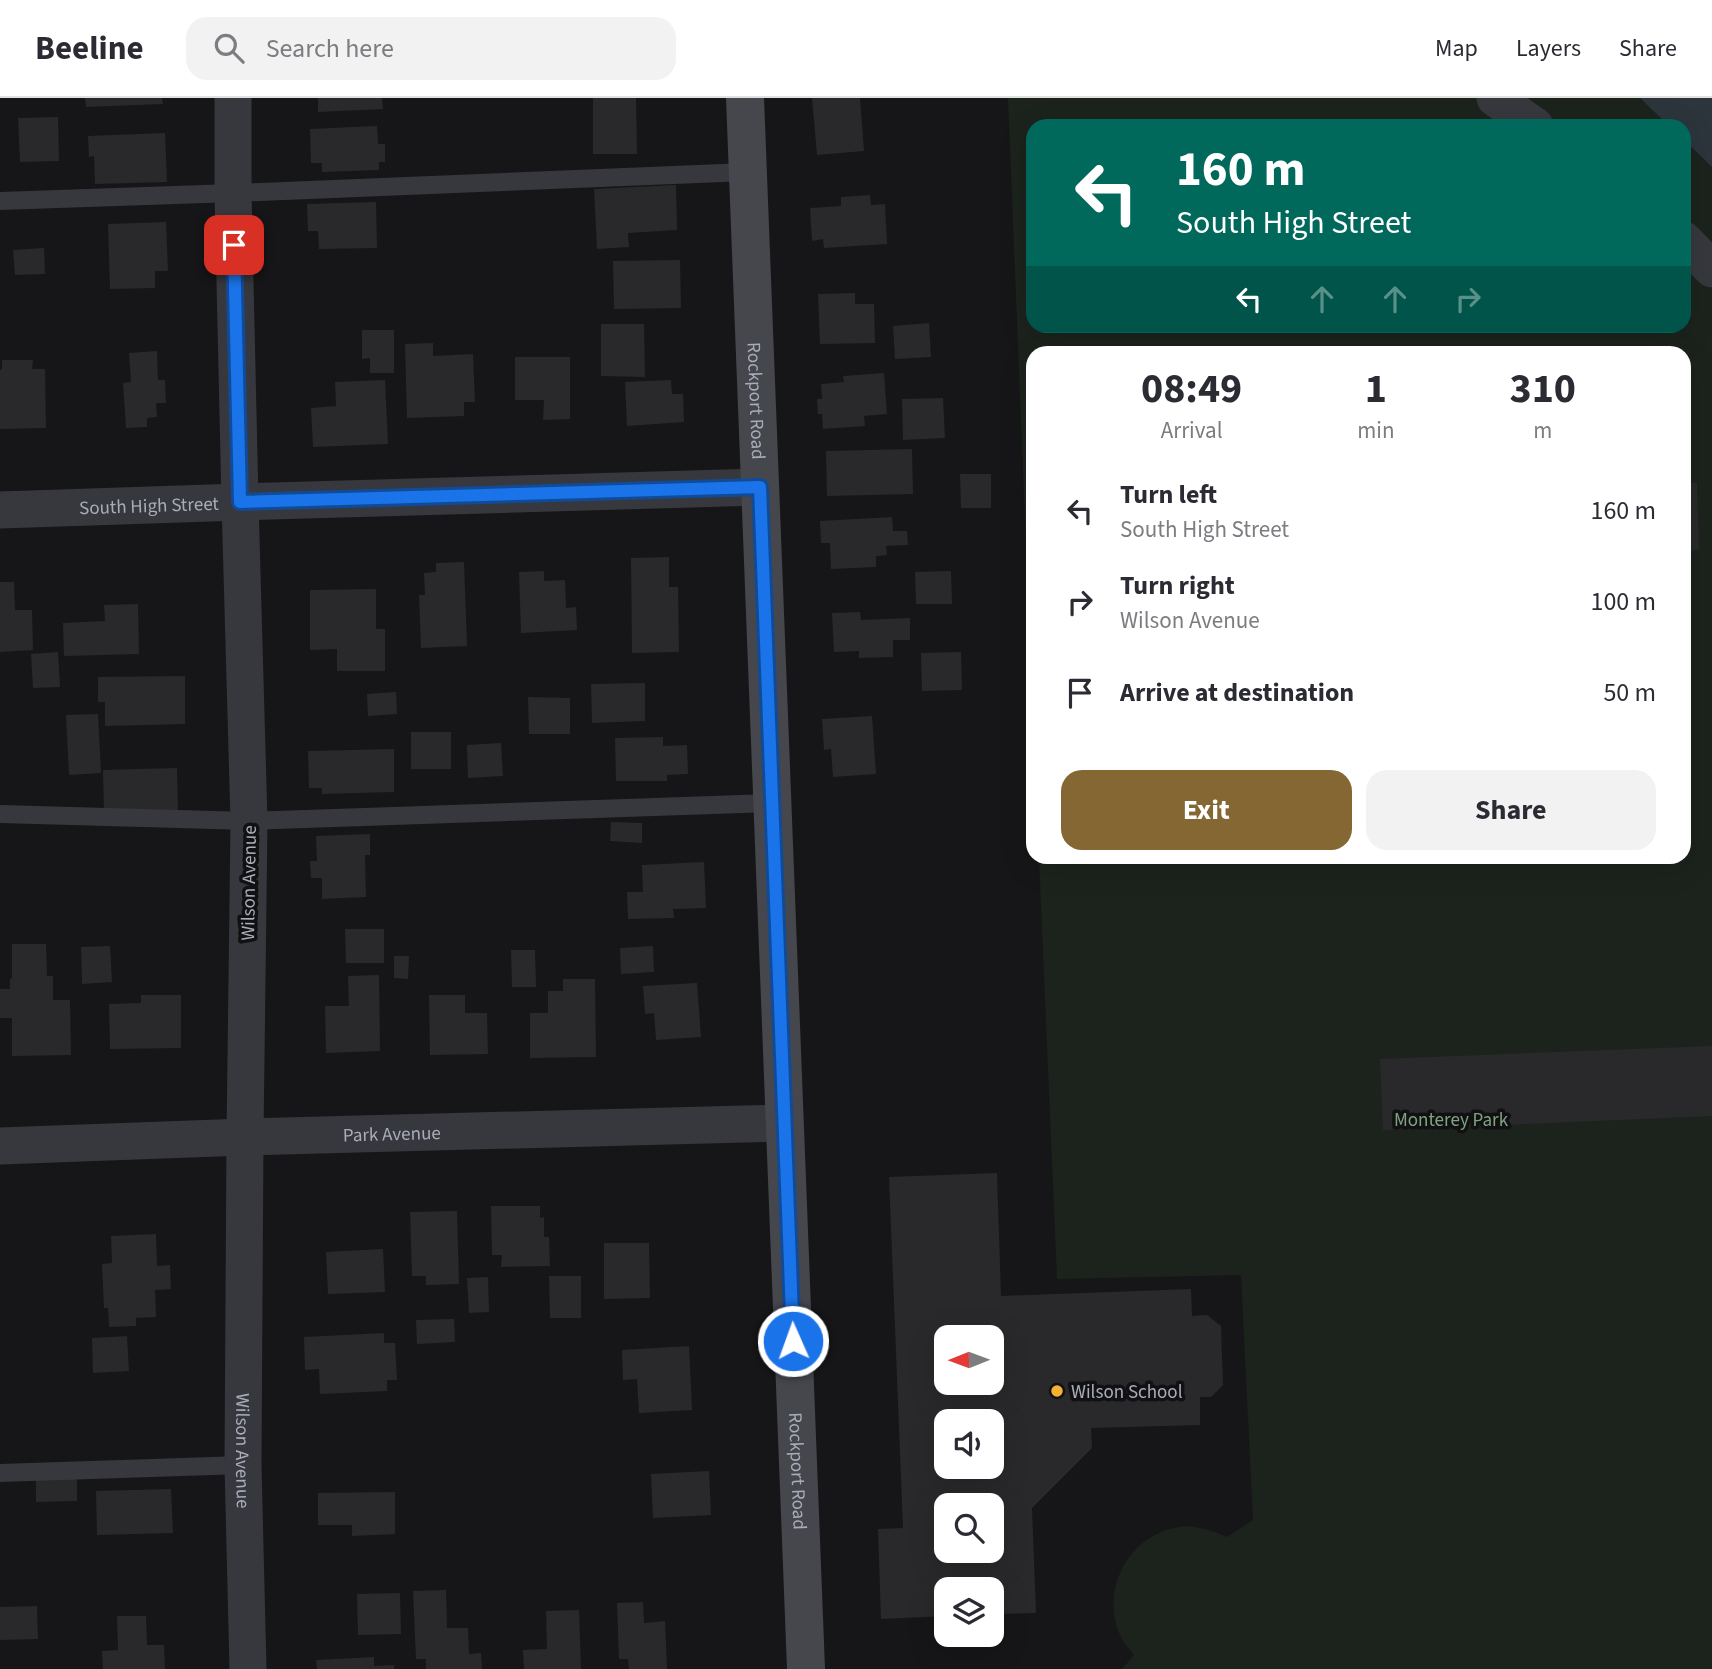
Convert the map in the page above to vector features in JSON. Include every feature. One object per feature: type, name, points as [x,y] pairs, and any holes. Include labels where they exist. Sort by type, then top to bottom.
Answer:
[{"type":"street","name":"Wilson Avenue","points":[[233,98],[233,193],[249,821],[243,1465],[248,1669]]},
{"type":"street","name":"Rockport Road","points":[[745,98],[806,1669]]},
{"type":"street","points":[[1495,98],[1525,119]]},
{"type":"street","points":[[1691,247],[1712,269]]},
{"type":"street","name":"South High Street","points":[[0,510],[760,487]]},
{"type":"street","name":"Park Avenue","points":[[0,1146],[785,1123]]},
{"type":"lane","points":[[0,201],[747,172]]},
{"type":"lane","points":[[0,814],[249,821],[771,803]]},
{"type":"lane","points":[[0,1473],[243,1465]]},
{"type":"green space","name":"Monterey Park","points":[[1008,98],[1640,98],[1662,119],[1026,119],[1026,333],[1691,333],[1691,147],[1712,167],[1712,1669],[1122,1669],[1134,1655],[1121,1637],[1115,1619],[1114,1601],[1116,1584],[1133,1553],[1162,1532],[1180,1527],[1192,1527],[1227,1537],[1253,1520],[1241,1275],[1057,1279],[1039,864],[1691,864],[1691,346],[1026,346],[1026,545]]},
{"type":"shaded area","points":[[1640,98],[1712,98],[1712,167],[1691,147],[1691,119],[1662,119]]},
{"type":"building","points":[[85,98],[162,98],[163,104],[86,107]]},
{"type":"building","points":[[318,98],[382,98],[383,109],[318,112]]},
{"type":"building","points":[[593,98],[636,98],[637,154],[593,154]]},
{"type":"building","points":[[812,98],[860,98],[864,151],[817,155]]},
{"type":"building","points":[[58,117],[59,161],[20,162],[18,118]]},
{"type":"building","points":[[377,126],[378,144],[385,144],[385,162],[379,162],[379,170],[322,172],[322,163],[311,163],[310,129]]},
{"type":"building","points":[[165,133],[167,182],[95,184],[94,156],[89,157],[88,136]]},
{"type":"building","points":[[676,185],[677,230],[628,233],[629,247],[597,249],[594,189]]},
{"type":"building","points":[[870,195],[871,205],[885,204],[887,244],[824,248],[823,239],[812,241],[810,208],[841,206],[841,197]]},
{"type":"building","points":[[376,202],[377,248],[319,249],[318,231],[308,231],[307,204]]},
{"type":"building","points":[[166,222],[168,271],[155,271],[155,288],[110,289],[108,224]]},
{"type":"building","points":[[44,248],[45,274],[15,275],[13,250]]},
{"type":"building","points":[[680,260],[681,308],[614,309],[613,261]]},
{"type":"building","points":[[855,293],[855,304],[874,304],[875,343],[820,344],[818,294]]},
{"type":"building","points":[[929,323],[931,357],[895,359],[893,326]]},
{"type":"building","points":[[601,324],[644,324],[645,377],[601,376]]},
{"type":"building","points":[[362,330],[394,330],[394,373],[370,373],[370,358],[362,359]]},
{"type":"building","points":[[433,343],[433,356],[473,354],[475,402],[464,402],[464,416],[407,418],[405,344]]},
{"type":"building","points":[[157,351],[158,380],[165,380],[166,403],[156,403],[157,417],[147,418],[147,427],[126,428],[123,383],[131,382],[129,353]]},
{"type":"building","points":[[515,357],[570,357],[570,419],[543,420],[544,400],[515,400]]},
{"type":"building","points":[[2,360],[33,360],[32,369],[45,369],[46,428],[0,429]]},
{"type":"building","points":[[884,373],[887,414],[864,416],[865,426],[823,429],[817,399],[822,399],[821,384],[844,382],[843,376]]},
{"type":"building","points":[[385,380],[388,444],[313,447],[311,408],[336,406],[335,382]]},
{"type":"building","points":[[671,380],[672,394],[683,394],[684,422],[627,426],[625,382]]},
{"type":"building","points":[[943,398],[945,438],[903,440],[902,399]]},
{"type":"building","points":[[912,449],[913,494],[827,496],[826,451]]},
{"type":"building","points":[[960,474],[991,474],[991,508],[961,508]]},
{"type":"building","points":[[1691,483],[1697,483],[1699,550],[1691,551]]},
{"type":"building","points":[[892,517],[893,531],[907,531],[908,545],[886,546],[887,555],[876,556],[876,567],[831,569],[830,543],[821,543],[820,521]]},
{"type":"building","points":[[669,557],[669,587],[678,587],[679,652],[632,653],[631,558]]},
{"type":"building","points":[[464,562],[467,646],[421,648],[419,595],[425,595],[424,573],[436,572],[436,563]]},
{"type":"building","points":[[544,571],[544,581],[565,580],[566,608],[576,607],[577,630],[521,633],[519,572]]},
{"type":"building","points":[[951,571],[952,604],[916,604],[915,572]]},
{"type":"building","points":[[0,582],[14,582],[15,610],[32,610],[33,650],[0,652]]},
{"type":"building","points":[[376,589],[376,629],[385,629],[385,671],[337,671],[337,649],[310,650],[310,590]]},
{"type":"building","points":[[138,604],[139,654],[64,656],[63,623],[105,621],[104,605]]},
{"type":"building","points":[[860,612],[861,620],[910,618],[910,640],[893,640],[893,657],[859,658],[859,651],[834,652],[832,613]]},
{"type":"building","points":[[58,652],[60,687],[33,688],[31,654]]},
{"type":"building","points":[[961,652],[962,690],[922,691],[921,653]]},
{"type":"building","points":[[185,676],[185,724],[105,726],[105,702],[98,702],[98,677]]},
{"type":"building","points":[[645,683],[645,721],[592,723],[591,684]]},
{"type":"building","points":[[396,692],[397,714],[368,716],[367,694]]},
{"type":"building","points":[[528,697],[570,698],[570,734],[529,734]]},
{"type":"building","points":[[98,714],[101,773],[69,775],[66,715]]},
{"type":"building","points":[[872,716],[876,774],[833,777],[831,749],[824,750],[822,719]]},
{"type":"building","points":[[411,732],[451,732],[451,769],[411,769]]},
{"type":"building","points":[[663,737],[663,746],[687,745],[688,774],[667,775],[667,781],[616,781],[615,738]]},
{"type":"building","points":[[501,743],[503,776],[468,778],[467,745]]},
{"type":"building","points":[[394,749],[394,792],[322,794],[322,788],[309,788],[308,751]]},
{"type":"building","points":[[177,768],[178,812],[104,814],[103,770]]},
{"type":"building","points":[[611,822],[642,823],[642,843],[610,841]]},
{"type":"building","points":[[370,834],[370,855],[365,855],[366,897],[322,899],[322,878],[311,878],[310,861],[317,861],[316,836]]},
{"type":"building","points":[[704,862],[706,908],[673,909],[674,918],[628,919],[627,892],[643,892],[642,865]]},
{"type":"building","points":[[345,929],[384,929],[384,963],[346,963]]},
{"type":"building","points":[[12,944],[46,944],[47,976],[53,976],[53,1000],[70,1000],[71,1055],[12,1056],[12,1018],[0,1018],[0,989],[10,989]]},
{"type":"building","points":[[110,946],[112,982],[82,984],[81,947]]},
{"type":"building","points":[[653,946],[654,972],[621,974],[620,948]]},
{"type":"building","points":[[511,950],[535,950],[536,987],[512,987]]},
{"type":"building","points":[[394,956],[409,956],[408,979],[394,978]]},
{"type":"building","points":[[379,975],[380,1051],[326,1053],[325,1006],[349,1006],[348,976]]},
{"type":"building","points":[[563,979],[595,979],[596,1057],[530,1058],[530,1013],[548,1013],[548,991],[563,991]]},
{"type":"building","points":[[697,983],[701,1037],[656,1040],[654,1013],[645,1014],[643,986]]},
{"type":"building","points":[[141,995],[181,995],[181,1048],[110,1049],[109,1004],[141,1003]]},
{"type":"building","points":[[429,995],[465,995],[465,1013],[487,1013],[488,1054],[430,1055]]},
{"type":"building","points":[[1712,1046],[1712,1116],[1383,1130],[1380,1059]]},
{"type":"building","name":"Wilson School","points":[[997,1173],[1001,1296],[1191,1289],[1192,1316],[1207,1315],[1221,1326],[1223,1385],[1211,1397],[1200,1397],[1200,1425],[1091,1428],[1092,1448],[1032,1508],[1036,1613],[1004,1614],[1004,1577],[934,1577],[934,1617],[881,1619],[878,1529],[903,1528],[889,1177]]},
{"type":"building","points":[[491,1206],[540,1206],[540,1218],[544,1217],[544,1237],[549,1237],[550,1266],[501,1267],[502,1255],[492,1255]]},
{"type":"building","points":[[457,1211],[459,1284],[426,1285],[426,1276],[412,1276],[410,1212]]},
{"type":"building","points":[[156,1234],[157,1266],[170,1265],[171,1289],[155,1290],[156,1317],[136,1318],[136,1326],[109,1327],[108,1308],[104,1308],[102,1264],[112,1263],[111,1236]]},
{"type":"building","points":[[604,1243],[649,1243],[650,1298],[604,1299]]},
{"type":"building","points":[[383,1249],[385,1292],[328,1294],[326,1252]]},
{"type":"building","points":[[549,1276],[581,1276],[581,1318],[550,1318]]},
{"type":"building","points":[[488,1277],[489,1312],[469,1313],[467,1278]]},
{"type":"building","points":[[454,1319],[455,1342],[417,1344],[416,1320]]},
{"type":"building","points":[[384,1333],[384,1343],[395,1343],[397,1380],[387,1380],[387,1391],[320,1394],[319,1369],[305,1370],[304,1337]]},
{"type":"building","points":[[127,1336],[129,1371],[93,1373],[92,1338]]},
{"type":"building","points":[[689,1346],[692,1410],[639,1413],[637,1379],[623,1380],[622,1350]]},
{"type":"building","points":[[709,1471],[711,1515],[653,1518],[651,1474]]},
{"type":"building","points":[[77,1478],[77,1501],[36,1502],[36,1479]]},
{"type":"building","points":[[171,1489],[173,1533],[97,1535],[96,1491]]},
{"type":"building","points":[[395,1492],[395,1534],[352,1536],[352,1525],[318,1525],[318,1493]]},
{"type":"building","points":[[446,1590],[447,1628],[468,1628],[469,1654],[481,1653],[482,1669],[426,1669],[426,1659],[416,1659],[413,1591]]},
{"type":"building","points":[[400,1593],[401,1634],[358,1635],[357,1594]]},
{"type":"building","points":[[643,1602],[644,1623],[665,1621],[667,1669],[629,1669],[628,1659],[619,1659],[617,1603]]},
{"type":"building","points":[[37,1606],[38,1639],[0,1640],[0,1607]]},
{"type":"building","points":[[579,1610],[581,1669],[524,1669],[523,1650],[547,1649],[546,1611]]},
{"type":"building","points":[[117,1616],[146,1616],[147,1645],[164,1645],[165,1669],[103,1669],[102,1651],[118,1650]]},
{"type":"building","points":[[374,1657],[374,1666],[394,1665],[394,1669],[317,1669],[316,1660]]},
{"type":"place","name":"Wilson School","points":[[1057,1391]]},
{"type":"route","points":[[234,245],[240,502],[760,487],[793,1341]]}]
